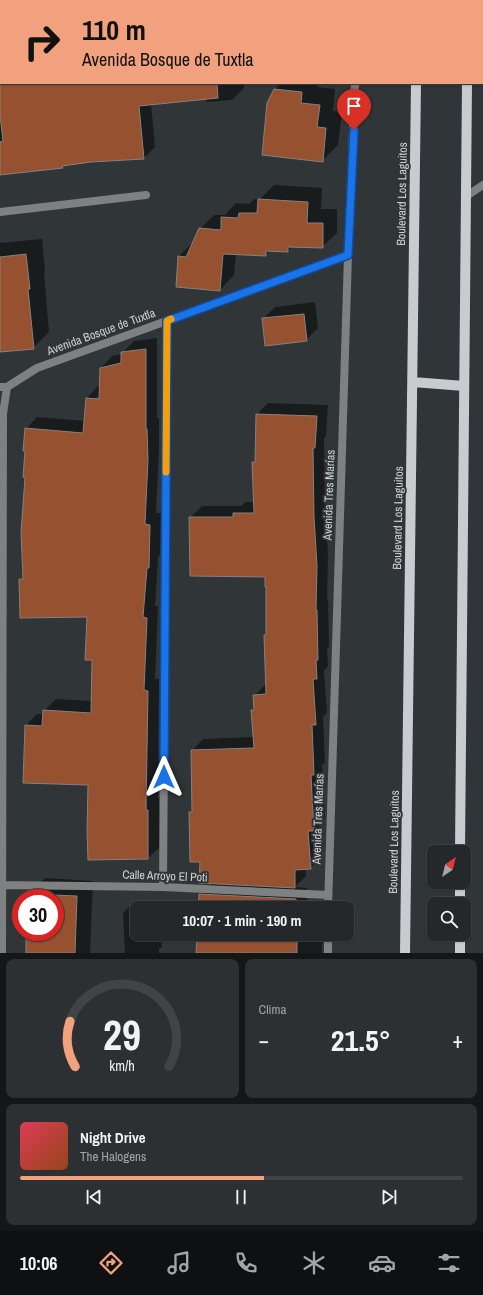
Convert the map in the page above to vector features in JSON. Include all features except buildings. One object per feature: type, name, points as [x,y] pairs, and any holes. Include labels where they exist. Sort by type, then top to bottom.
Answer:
[{"type":"main road","name":"Boulevard Los Laguitos","points":[[406,953],[416,84]]},
{"type":"main road","points":[[460,845],[467,84]]},
{"type":"main road","points":[[413,382],[464,386]]},
{"type":"main road","points":[[460,941],[460,953]]},
{"type":"street","name":"Avenida Tres Marías","points":[[328,901],[348,255],[356,84]]},
{"type":"street","points":[[465,197],[483,185]]},
{"type":"street","points":[[0,212],[146,195]]},
{"type":"street","name":"Avenida Bosque de Tuxtla","points":[[4,387],[38,368],[348,255]]},
{"type":"street","points":[[162,888],[167,321]]},
{"type":"street","points":[[2,953],[1,502],[4,387]]},
{"type":"street","name":"Calle Arroyo El Poti","points":[[2,885],[162,888],[328,895]]},
{"type":"street","points":[[328,941],[328,953]]},
{"type":"slow traffic","points":[[166,472],[167,321],[171,319]]},
{"type":"route","points":[[164,777],[167,321],[348,255],[354,130]]}]
